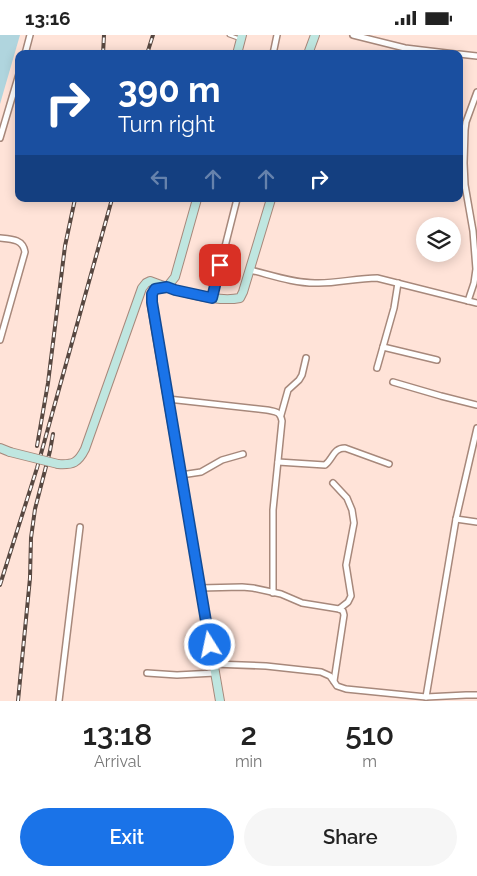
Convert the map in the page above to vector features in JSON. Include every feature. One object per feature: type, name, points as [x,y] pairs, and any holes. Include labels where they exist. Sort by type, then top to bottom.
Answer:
[{"type":"main road","points":[[309,50],[315,35]]},
{"type":"main road","points":[[238,50],[242,37]]},
{"type":"main road","points":[[196,202],[175,277],[167,287],[155,289],[152,294],[152,302],[220,701]]},
{"type":"main road","points":[[0,448],[58,464],[76,462],[81,458],[142,288],[150,281],[175,290],[212,298],[240,298],[269,202]]},
{"type":"main road","points":[[139,296],[152,302]]},
{"type":"street","points":[[26,50],[30,35]]},
{"type":"street","points":[[274,50],[277,35]]},
{"type":"street","points":[[353,35],[405,48],[422,50]]},
{"type":"street","points":[[463,55],[477,56]]},
{"type":"street","points":[[0,138],[2,123],[15,86]]},
{"type":"street","points":[[463,146],[466,122],[477,92]]},
{"type":"street","points":[[463,174],[473,231],[476,269],[468,301]]},
{"type":"street","points":[[212,298],[236,202]]},
{"type":"street","points":[[0,238],[20,242],[24,246],[25,252],[0,340]]},
{"type":"street","points":[[250,270],[305,283],[377,277],[477,303]]},
{"type":"street","points":[[377,368],[394,308],[398,283]]},
{"type":"street","points":[[383,347],[437,360]]},
{"type":"street","points":[[273,593],[273,510],[281,415],[288,390],[302,375],[306,358]]},
{"type":"street","points":[[393,382],[477,405]]},
{"type":"street","points":[[168,399],[268,410],[281,415]]},
{"type":"street","points":[[426,697],[456,519],[477,429]]},
{"type":"street","points":[[278,462],[325,465],[336,450],[345,448],[389,464]]},
{"type":"street","points":[[181,475],[201,472],[222,460],[244,454]]},
{"type":"street","points":[[470,456],[477,457]]},
{"type":"street","points":[[333,483],[347,498],[354,523],[346,565],[351,596],[348,602],[339,609]]},
{"type":"street","points":[[456,519],[477,522]]},
{"type":"street","points":[[59,701],[80,527]]},
{"type":"street","points":[[200,588],[242,587],[273,593],[302,603],[343,611],[334,682]]},
{"type":"street","points":[[213,664],[266,666],[321,672],[330,676],[337,685],[346,689],[426,697],[477,695]]},
{"type":"street","points":[[147,673],[177,675],[215,673]]},
{"type":"street","points":[[395,701],[396,693]]},
{"type":"lane","points":[[229,35],[242,37]]},
{"type":"water","points":[[0,35],[20,35],[15,50],[0,104]]},
{"type":"railway","points":[[103,50],[104,35]]},
{"type":"railway","points":[[148,50],[153,35]]},
{"type":"railway","points":[[37,446],[48,383],[65,246],[74,202]]},
{"type":"railway","points":[[0,585],[37,468],[111,202]]},
{"type":"railway","points":[[18,701],[30,578],[31,538],[35,509],[53,434]]},
{"type":"route","points":[[210,645],[152,294],[155,289],[167,287],[212,298],[220,265]]}]
